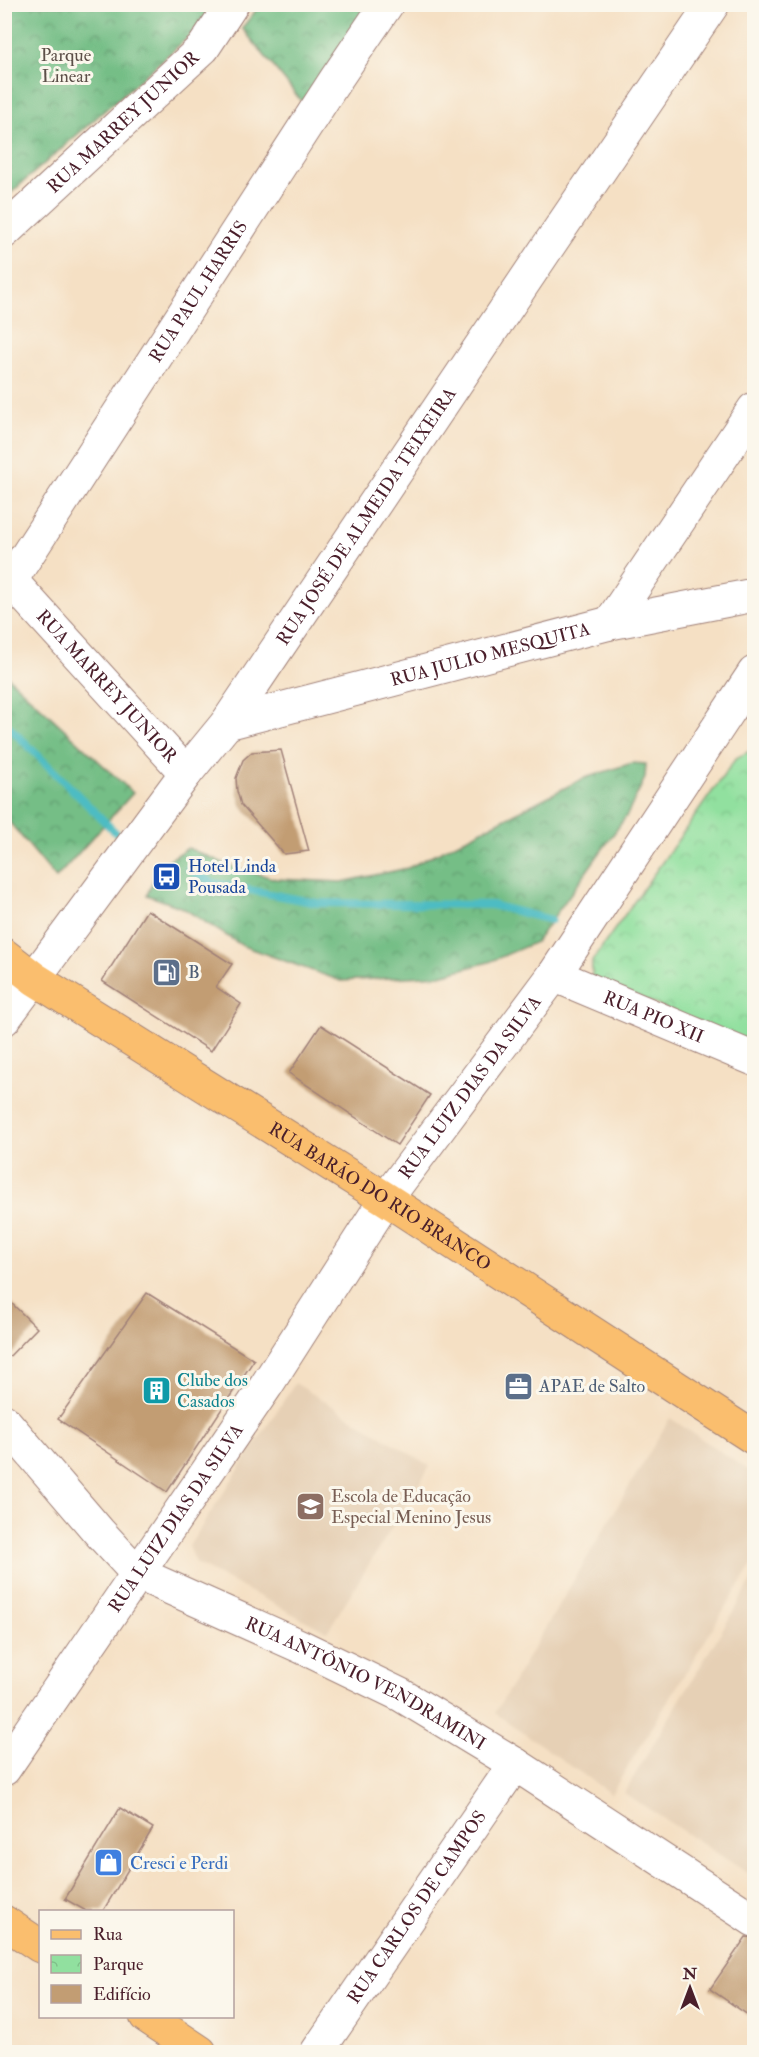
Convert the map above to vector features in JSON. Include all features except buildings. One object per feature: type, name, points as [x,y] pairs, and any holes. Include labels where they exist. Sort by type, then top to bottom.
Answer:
[{"type":"main road","name":"RUA BARÃO DO RIO BRANCO","points":[[16,965],[386,1199],[754,1438]]},
{"type":"main road","points":[[4,1922],[39,1945]]},
{"type":"main road","points":[[149,2018],[200,2052]]},
{"type":"street","name":"RUA MARREY JUNIOR","points":[[4,232],[202,48],[232,4]]},
{"type":"street","name":"RUA PAUL HARRIS","points":[[8,577],[387,4]]},
{"type":"street","name":"RUA JOSÉ DE ALMEIDA TEIXEIRA","points":[[4,1020],[16,965],[186,773],[227,723],[713,4]]},
{"type":"street","points":[[610,623],[754,409]]},
{"type":"street","name":"RUA MARREY JUNIOR","points":[[8,577],[186,773]]},
{"type":"street","name":"RUA JULIO MESQUITA","points":[[227,723],[610,623],[754,595]]},
{"type":"street","name":"RUA LUIZ DIAS DA SILVA","points":[[4,1769],[266,1386],[386,1199],[554,975],[754,673]]},
{"type":"street","name":"RUA PIO XII","points":[[554,975],[754,1059]]},
{"type":"street","name":"RUA ANTÔNIO VENDRAMINI","points":[[4,1421],[137,1573],[302,1647],[401,1695],[515,1764],[754,1920]]},
{"type":"street","name":"RUA CARLOS DE CAMPOS","points":[[317,2052],[515,1764]]},
{"type":"shaded area","name":"Escola de Educação Especial Menino Jesus","points":[[295,1383],[430,1466],[327,1632],[196,1563],[189,1546]]},
{"type":"shaded area","points":[[670,1418],[754,1474],[754,1561],[611,1794],[495,1713]]},
{"type":"shaded area","points":[[754,1577],[754,1877],[624,1793]]},
{"type":"green space","name":"Parque Linear","points":[[5,5],[219,5],[194,32],[5,198]]},
{"type":"green space","points":[[260,5],[370,5],[303,103],[242,28]]},
{"type":"green space","points":[[4,673],[133,793],[56,878],[5,817]]},
{"type":"green space","points":[[754,749],[754,1045],[592,978],[592,961],[736,758]]},
{"type":"green space","points":[[632,763],[646,764],[645,778],[627,815],[536,942],[489,962],[440,975],[341,981],[243,946],[183,908],[147,895],[159,866],[188,848],[233,867],[276,879],[342,882],[408,868],[582,779]]},
{"type":"waterway","points":[[4,722],[116,833]]},
{"type":"waterway","points":[[189,869],[213,883],[317,903],[491,905],[551,920]]},
{"type":"place","name":"Hotel Linda Pousada","points":[[167,876]]},
{"type":"place","name":"B","points":[[167,972]]},
{"type":"place","name":"APAE de Salto","points":[[518,1386]]},
{"type":"place","name":"Clube dos Casados","points":[[156,1390]]},
{"type":"place","name":"Escola de Educação Especial Menino Jesus","points":[[310,1506]]},
{"type":"place","name":"Cresci e Perdi","points":[[109,1863]]}]
